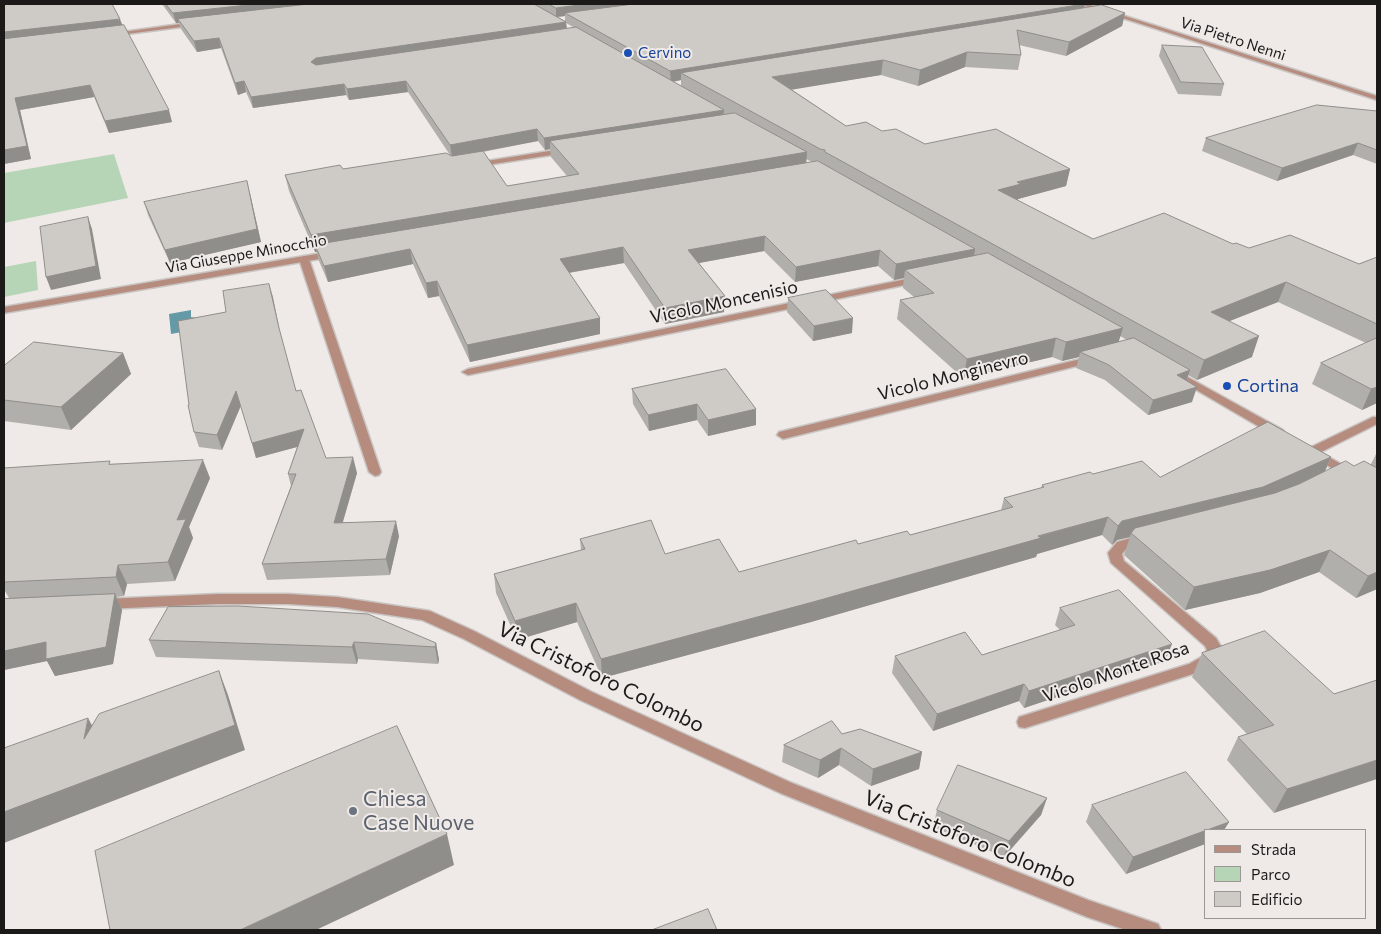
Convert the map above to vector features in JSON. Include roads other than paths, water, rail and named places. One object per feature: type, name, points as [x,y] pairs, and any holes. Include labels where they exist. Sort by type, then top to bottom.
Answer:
[{"type":"street","name":"Via Pietro Nenni","points":[[1082,4],[1377,98]]},
{"type":"street","points":[[1090,17],[1110,13]]},
{"type":"street","points":[[99,36],[207,23]]},
{"type":"street","points":[[464,166],[581,148]]},
{"type":"street","name":"Via Giuseppe Minocchio","points":[[4,310],[343,252]]},
{"type":"street","points":[[304,259],[375,472]]},
{"type":"street","name":"Vicolo Moncenisio","points":[[468,372],[928,278]]},
{"type":"street","name":"Vicolo Monginevro","points":[[783,435],[1103,356]]},
{"type":"street","points":[[1166,368],[1286,437]]},
{"type":"street","points":[[1377,420],[1307,449],[1377,489]]},
{"type":"street","points":[[1328,479],[1345,471]]},
{"type":"street","name":"Vicolo Monte Rosa","points":[[1025,722],[1194,668],[1211,659],[1215,650],[1211,642],[1118,563],[1115,553],[1122,545],[1158,536]]},
{"type":"street","name":"Via Cristoforo Colombo","points":[[91,605],[218,599],[288,599],[337,602],[425,615],[469,635],[586,696],[786,788],[1087,908],[1151,930]]},
{"type":"water","points":[[191,310],[191,317],[197,318],[193,330],[171,334],[169,314]]},
{"type":"place","name":"Cervino","points":[[628,53]]},
{"type":"place","name":"Cortina","points":[[1227,386]]},
{"type":"place","name":"Chiesa Case Nuove","points":[[353,811]]}]
